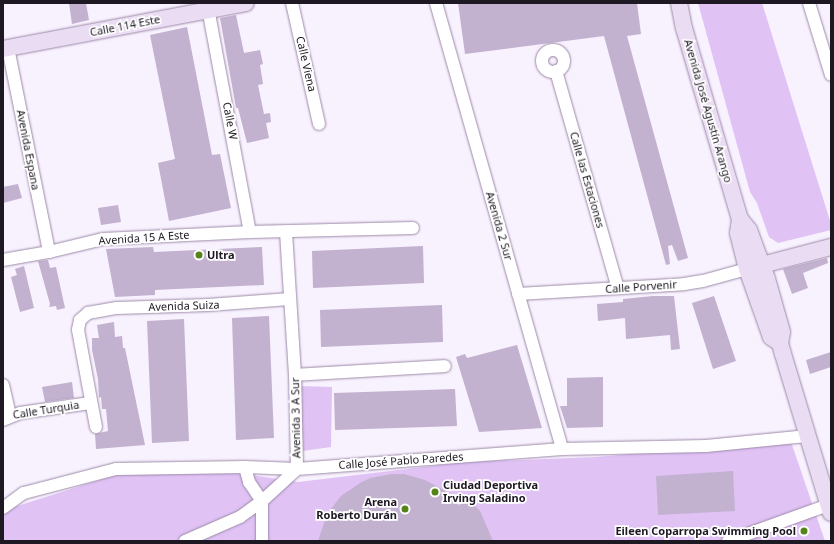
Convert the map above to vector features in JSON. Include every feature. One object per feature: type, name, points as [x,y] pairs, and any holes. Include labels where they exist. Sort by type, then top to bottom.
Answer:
[{"type":"main road","name":"Calle 114 Este","points":[[6,49],[208,7],[246,3]]},
{"type":"main road","name":"Avenida José Agustín Arango","points":[[679,3],[692,57],[740,219],[749,230],[762,265],[782,332],[780,343],[806,436],[830,509]]},
{"type":"main road","name":"Avenida José Agustín Arango","points":[[740,219],[738,232],[747,269],[771,338],[780,343]]},
{"type":"main road","points":[[762,265],[831,248]]},
{"type":"street","name":"Calle Viena","points":[[292,3],[319,124]]},
{"type":"street","name":"Avenida 2 Sur","points":[[436,3],[562,449]]},
{"type":"street","points":[[810,3],[831,75]]},
{"type":"street","name":"Calle W","points":[[208,7],[250,232]]},
{"type":"street","name":"Avenida Espana","points":[[6,49],[48,252]]},
{"type":"street","name":"Calle las Estaciones","points":[[556,71],[618,288]]},
{"type":"street","name":"Avenida 15 A Este","points":[[3,260],[48,252],[103,239],[250,232],[413,228]]},
{"type":"street","name":"Avenida 3 A Sur","points":[[185,541],[240,517],[262,501],[297,468],[295,375],[286,232]]},
{"type":"street","name":"Calle Porvenir","points":[[518,294],[697,282],[762,265]]},
{"type":"street","name":"Avenida Suiza","points":[[90,403],[78,330],[80,320],[88,313],[117,308],[208,305],[290,300]]},
{"type":"street","points":[[295,375],[445,366]]},
{"type":"street","points":[[3,384],[6,418]]},
{"type":"street","points":[[90,403],[96,427]]},
{"type":"street","name":"Calle Turquia","points":[[6,418],[90,403]]},
{"type":"street","name":"Calle José Pablo Paredes","points":[[3,508],[24,493],[116,469],[245,467],[297,468],[562,449],[706,446],[806,436]]},
{"type":"street","points":[[245,467],[249,482],[262,501],[262,541]]},
{"type":"street","points":[[728,541],[830,509]]},
{"type":"shaded area","points":[[698,3],[762,3],[831,224],[831,230],[778,243],[769,237],[757,203],[750,192]]},
{"type":"shaded area","points":[[300,386],[332,387],[331,447],[303,451]]},
{"type":"shaded area","name":"Ciudad Deportiva Irving Saladino","points":[[790,439],[825,541],[3,541],[3,502],[8,509],[115,475],[231,472],[298,482],[466,462],[597,457]]},
{"type":"building","points":[[69,3],[86,3],[89,20],[72,24]]},
{"type":"building","points":[[458,3],[637,3],[641,34],[627,36],[688,258],[678,261],[672,245],[668,246],[670,264],[666,265],[604,36],[465,54]]},
{"type":"building","points":[[236,15],[244,53],[260,50],[263,64],[260,65],[263,84],[258,85],[264,114],[270,113],[271,122],[266,123],[269,138],[247,143],[238,108],[236,108],[220,18]]},
{"type":"building","points":[[187,27],[212,155],[220,154],[231,208],[169,221],[158,163],[175,159],[150,35]]},
{"type":"building","points":[[18,184],[22,198],[3,203],[3,187]]},
{"type":"building","points":[[118,205],[121,222],[101,225],[98,208]]},
{"type":"building","points":[[423,246],[424,283],[313,288],[312,251]]},
{"type":"building","points":[[153,247],[154,252],[262,247],[264,285],[155,290],[155,295],[115,297],[106,249]]},
{"type":"building","points":[[827,258],[828,263],[803,273],[808,288],[792,294],[783,269]]},
{"type":"building","points":[[48,260],[50,268],[56,267],[65,308],[57,310],[56,306],[49,307],[50,304],[38,261]]},
{"type":"building","points":[[24,266],[34,308],[20,312],[11,277],[17,275],[15,269]]},
{"type":"building","points":[[653,296],[674,296],[680,349],[671,350],[670,335],[626,339],[625,318],[598,321],[597,304],[623,302],[623,299]]},
{"type":"building","points":[[714,296],[736,361],[713,369],[692,303]]},
{"type":"building","points":[[442,305],[443,342],[321,347],[320,310]]},
{"type":"building","points":[[269,316],[274,438],[236,440],[232,318]]},
{"type":"building","points":[[184,319],[189,441],[152,443],[147,321]]},
{"type":"building","points":[[114,322],[115,337],[122,336],[123,348],[125,348],[145,445],[96,449],[95,434],[108,431],[106,409],[102,409],[101,397],[99,398],[98,379],[92,350],[92,338],[99,338],[97,325]]},
{"type":"building","points":[[517,345],[542,428],[479,432],[456,357],[465,354],[467,358]]},
{"type":"building","points":[[831,352],[831,367],[810,374],[806,360]]},
{"type":"building","points":[[603,377],[603,427],[567,428],[560,406],[567,406],[567,378]]},
{"type":"building","points":[[72,382],[74,398],[45,402],[42,387]]},
{"type":"building","points":[[455,389],[457,426],[335,430],[334,393]]},
{"type":"building","points":[[733,471],[735,511],[658,515],[656,476]]},
{"type":"building","name":"Arena Roberto Durán","points":[[392,474],[404,474],[425,480],[444,490],[459,506],[467,497],[480,511],[493,541],[318,541],[327,514],[341,496],[370,478]]},
{"type":"place","name":"Ultra","points":[[199,255]]},
{"type":"place","name":"Ciudad Deportiva Irving Saladino","points":[[435,492]]},
{"type":"place","name":"Arena Roberto Durán","points":[[405,509]]},
{"type":"place","name":"Eileen Coparropa Swimming Pool","points":[[804,531]]}]
